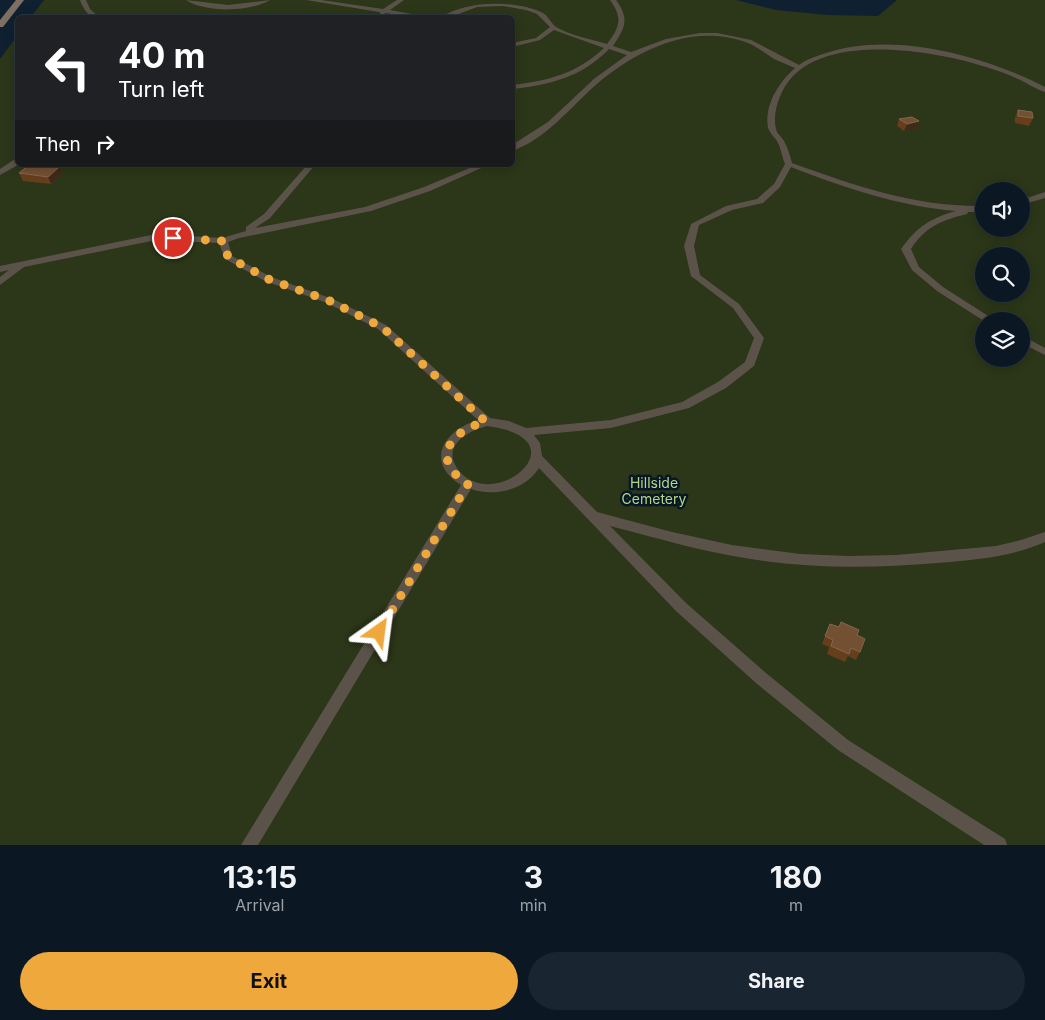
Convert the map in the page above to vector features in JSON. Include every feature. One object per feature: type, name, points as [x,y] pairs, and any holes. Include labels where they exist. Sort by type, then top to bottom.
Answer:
[{"type":"street","points":[[0,25],[20,0]]},
{"type":"lane","points":[[83,0],[87,10],[93,15]]},
{"type":"lane","points":[[189,0],[206,6],[220,7],[247,5],[268,0]]},
{"type":"lane","points":[[309,0],[411,15]]},
{"type":"lane","points":[[380,15],[401,0]]},
{"type":"lane","points":[[515,87],[540,84],[565,77],[586,68],[609,46],[623,23],[623,14],[619,5],[613,0]]},
{"type":"lane","points":[[449,15],[472,7],[507,5],[545,16],[553,28],[633,55]]},
{"type":"lane","points":[[515,45],[538,40],[553,28]]},
{"type":"lane","points":[[515,148],[560,116],[613,67],[644,48],[670,40],[699,35],[728,36],[748,40],[766,48],[776,57],[798,67]]},
{"type":"lane","points":[[526,432],[611,424],[685,406],[722,385],[750,364],[759,338],[736,306],[696,276],[688,246],[695,224],[729,208],[760,201],[777,185],[789,164],[782,143],[772,128],[771,116],[779,89],[793,70],[811,59],[845,49],[880,47],[914,49],[950,54],[997,66],[1027,79],[1045,90]]},
{"type":"lane","points":[[0,173],[15,162]]},
{"type":"lane","points":[[789,164],[872,193],[921,205],[975,210]]},
{"type":"lane","points":[[245,232],[267,216],[310,167]]},
{"type":"lane","points":[[0,269],[156,237],[223,241],[245,232],[374,208],[422,191],[479,167]]},
{"type":"lane","points":[[1030,200],[1045,195]]},
{"type":"lane","points":[[972,210],[929,222],[915,235],[906,249],[915,268],[927,279],[975,312]]},
{"type":"lane","points":[[223,241],[228,257],[268,279],[330,301],[382,327],[486,422]]},
{"type":"lane","points":[[0,282],[22,265]]},
{"type":"lane","points":[[1030,343],[1045,352]]},
{"type":"lane","points":[[486,422],[501,422],[515,425],[526,432],[533,439],[537,448],[537,458],[533,469],[524,478],[512,484],[498,488],[482,488],[468,484],[457,477],[450,468],[447,458],[448,448],[453,438],[462,430],[486,422]]},
{"type":"lane","points":[[537,458],[681,608],[761,678],[843,745],[999,845]]},
{"type":"lane","points":[[249,845],[468,484]]},
{"type":"lane","points":[[593,516],[751,554],[829,562],[892,562],[974,554],[1030,544],[1045,538]]},
{"type":"green space","name":"Hillside Cemetery","points":[[44,0],[736,0],[776,10],[828,15],[878,16],[897,0],[1045,0],[1045,845],[0,845],[0,59],[15,39],[15,167],[515,167],[515,15],[33,15]]},
{"type":"building","points":[[1018,110],[1032,112],[1033,118],[1018,116]]},
{"type":"building","points":[[912,117],[919,121],[907,124],[899,119]]},
{"type":"building","points":[[26,167],[59,167],[48,177],[19,173]]},
{"type":"building","points":[[841,622],[859,630],[857,635],[865,639],[860,652],[851,648],[849,654],[831,646],[833,640],[825,636],[830,624],[839,627]]},
{"type":"route","points":[[173,238],[223,241],[228,257],[268,279],[330,301],[382,327],[486,422],[462,430],[453,438],[448,448],[447,458],[450,468],[457,477],[468,484],[379,632]]}]
